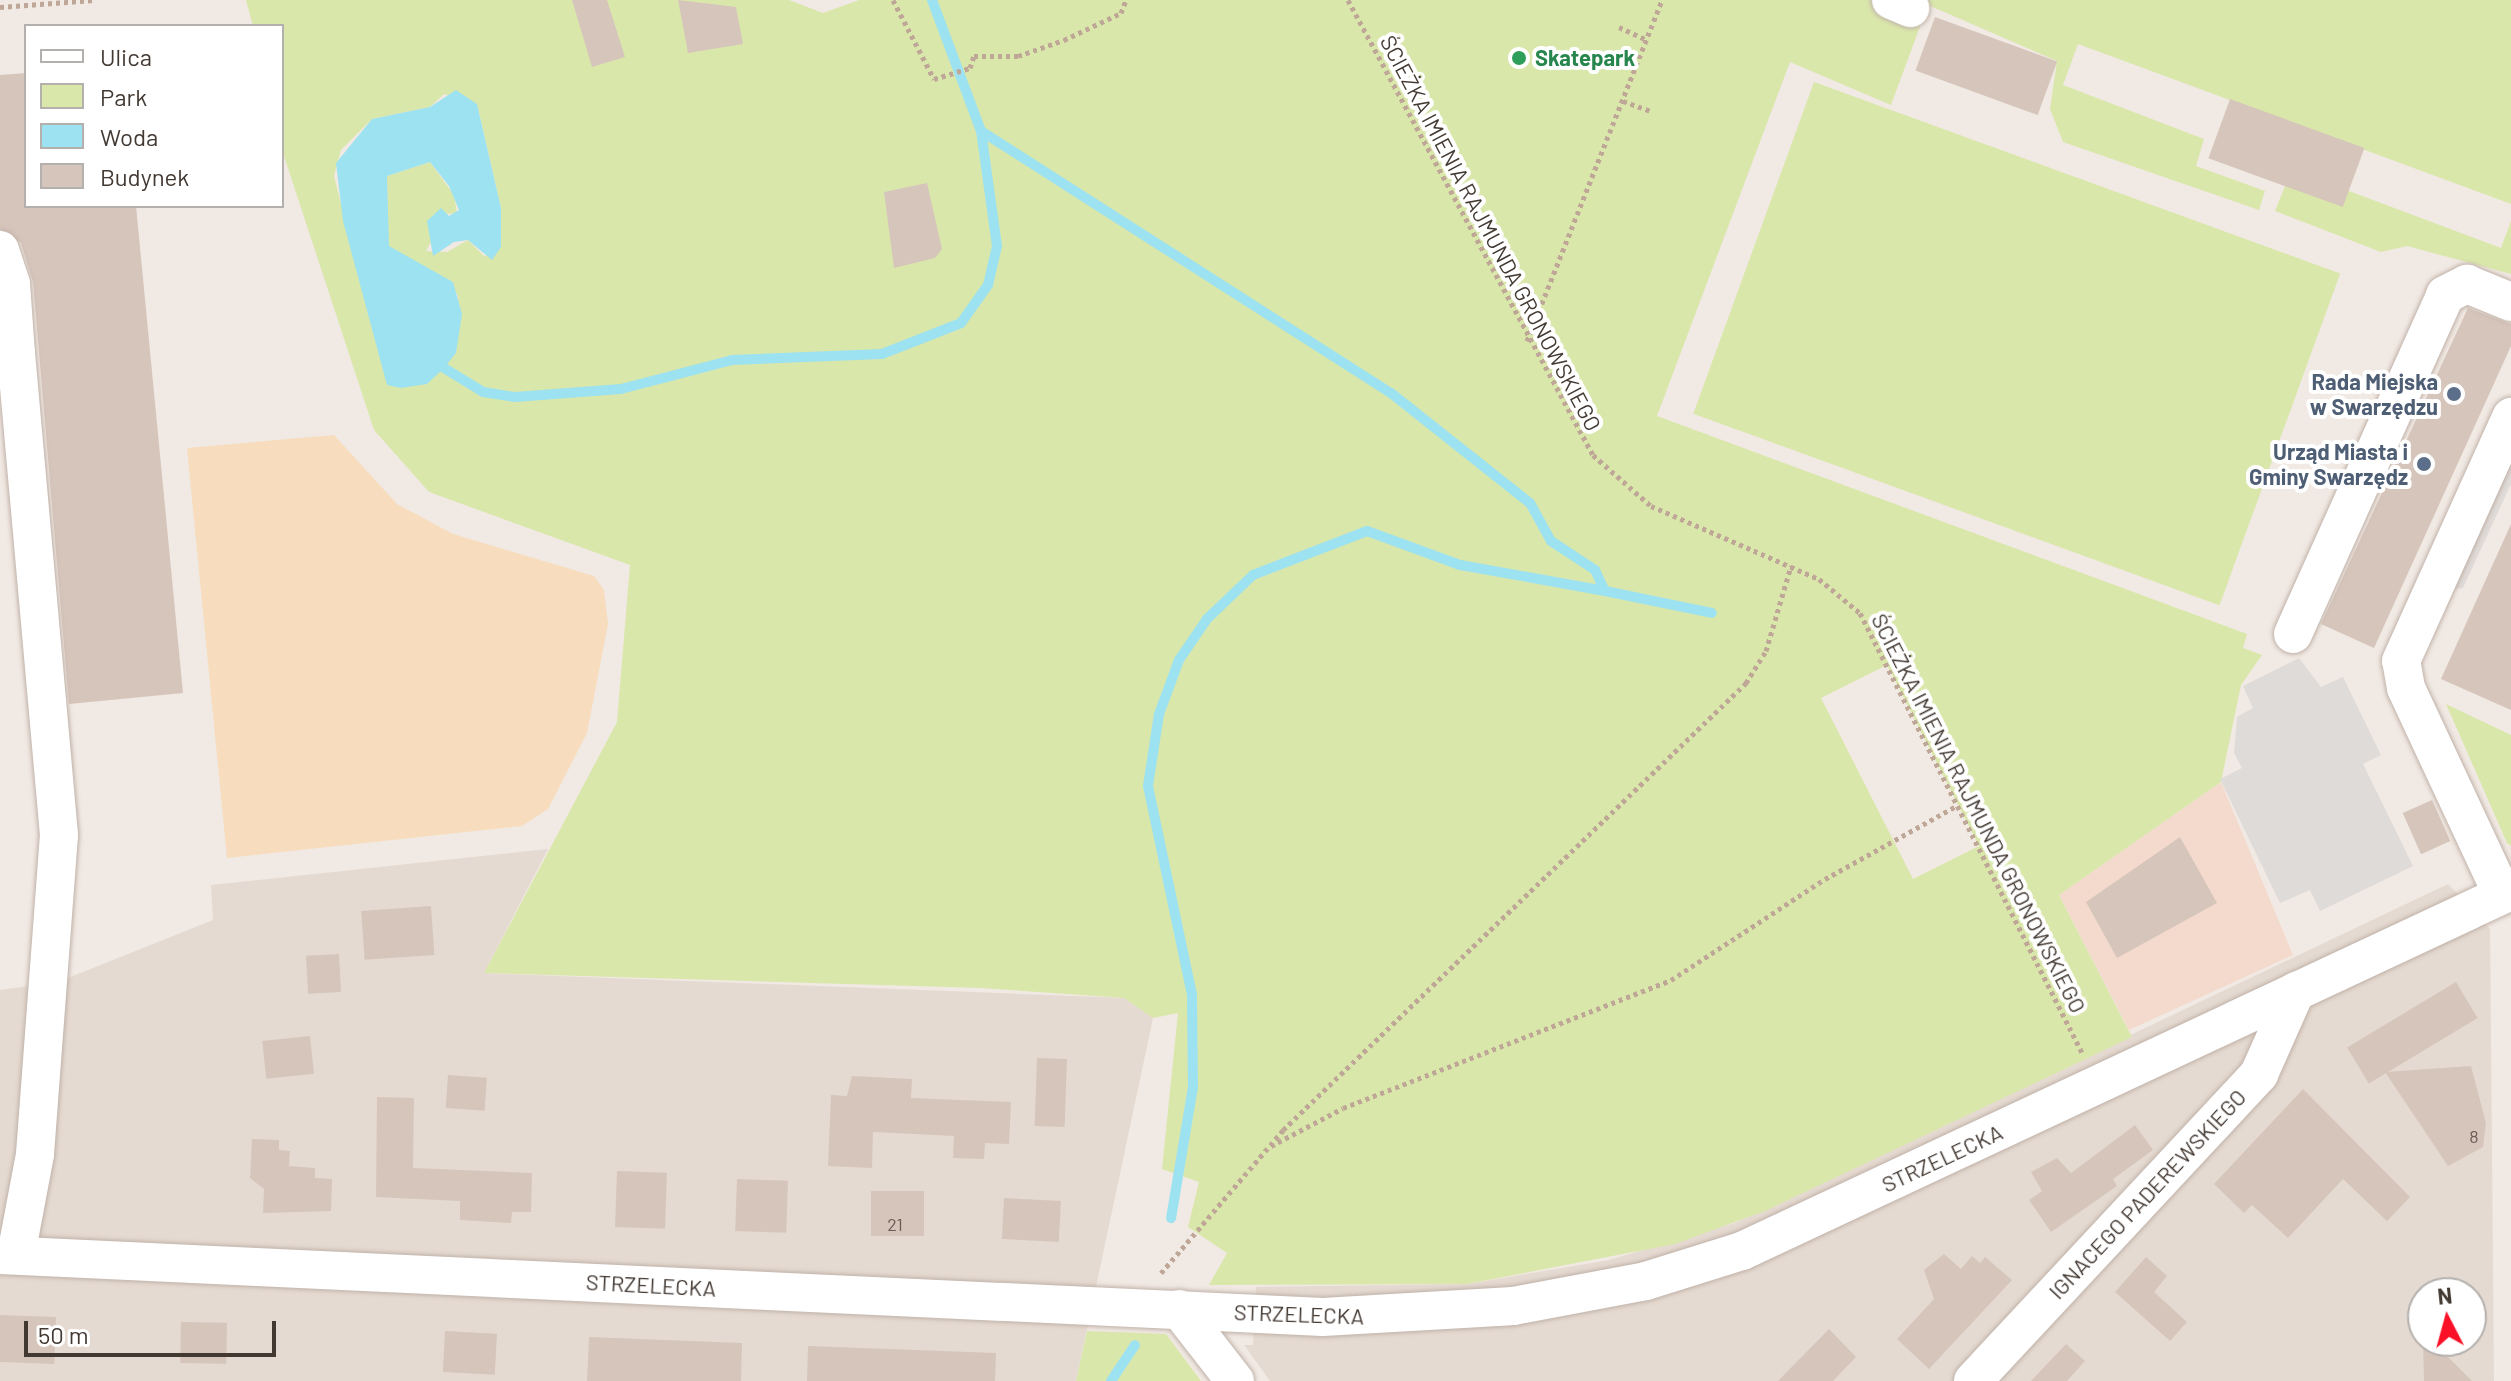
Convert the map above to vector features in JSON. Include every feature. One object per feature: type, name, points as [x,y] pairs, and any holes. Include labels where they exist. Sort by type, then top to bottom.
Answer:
[{"type":"street","points":[[0,250],[11,284],[8,354],[59,835],[35,1154],[8,1255]]},
{"type":"street","points":[[2293,634],[2445,295],[2467,284],[2511,302]]},
{"type":"street","points":[[2507,893],[2406,688],[2401,661],[2511,417]]},
{"type":"street","name":"STRZELECKA","points":[[8,1255],[1133,1308],[1417,1315],[1646,1281],[1762,1243],[2507,893]]},
{"type":"street","name":"IGNACEGO PADEREWSKIEGO","points":[[1973,1381],[2259,1074],[2296,991]]},
{"type":"street","points":[[1179,1309],[1235,1381]]},
{"type":"path","points":[[0,7],[94,0]]},
{"type":"path","points":[[893,0],[934,79],[970,68],[974,56],[1018,56],[1064,40],[1121,13],[1126,0]]},
{"type":"path","name":"ŚCIEŻKA IMIENIA RAJMUNDA GRONOWSKIEGO","points":[[1348,0],[1579,436],[1629,491],[1676,520],[1832,585],[1860,613],[2098,1085]]},
{"type":"path","points":[[1527,341],[1662,0]]},
{"type":"path","points":[[1619,27],[1647,40]]},
{"type":"path","points":[[1623,101],[1650,111]]},
{"type":"path","points":[[1133,1308],[1263,1151],[1746,683],[1766,651],[1791,566]]},
{"type":"path","points":[[1263,1151],[1343,1108],[1671,980],[1825,879],[1958,805]]},
{"type":"shaded area","points":[[2511,434],[2511,484],[2463,588],[2440,590]]},
{"type":"shaded area","points":[[2299,658],[2321,687],[2343,677],[2381,755],[2363,764],[2413,866],[2320,911],[2310,890],[2280,903],[2220,779],[2242,768],[2234,753],[2237,717],[2253,708],[2243,686]]},
{"type":"shaded area","points":[[2221,782],[2293,955],[2129,1030],[2059,895]]},
{"type":"shaded area","points":[[548,849],[484,973],[1124,998],[1153,1018],[1076,1381],[0,1381],[0,990],[58,982],[213,920],[211,885]]},
{"type":"shaded area","points":[[2448,884],[2490,929],[2494,1381],[1270,1381],[1244,1345],[1253,1345],[1256,1287],[1467,1284],[1609,1260],[1735,1223]]},
{"type":"green space","points":[[246,0],[789,0],[823,13],[859,0],[2511,0],[2511,204],[2078,44],[2063,85],[2204,139],[2196,166],[2265,191],[2259,210],[2063,142],[2050,109],[2057,61],[1928,5],[1891,105],[1790,62],[1657,416],[2247,634],[2243,648],[2262,655],[2241,685],[2221,782],[2059,895],[2132,1037],[1765,1211],[1675,1244],[1467,1284],[1209,1285],[1227,1253],[1188,1227],[1199,1182],[1162,1169],[1178,1013],[1153,1018],[1124,998],[981,988],[484,973],[617,722],[630,565],[429,492],[374,430],[284,156],[284,24],[252,24]],"holes":[[[444,94],[477,104],[501,208],[485,257],[468,240],[447,252],[426,251],[446,214],[457,213],[454,195],[430,162],[387,176],[388,246],[458,295],[456,353],[427,384],[384,374],[334,176],[341,150],[372,119],[430,107]],[[1887,665],[1979,846],[1913,879],[1821,698]]]},
{"type":"green space","points":[[1814,82],[2340,274],[2219,605],[1693,414]]},
{"type":"green space","points":[[2285,186],[2349,191],[2501,248],[2511,221],[2511,274],[2407,246],[2381,252],[2275,211]]},
{"type":"green space","points":[[2446,704],[2511,735],[2511,846],[2507,843]]},
{"type":"green space","points":[[1087,1331],[1166,1334],[1201,1381],[1076,1381]]},
{"type":"sand","points":[[334,435],[397,504],[453,534],[594,576],[604,590],[608,624],[587,733],[548,809],[522,826],[227,858],[187,448]]},
{"type":"water","points":[[456,90],[477,104],[501,208],[501,247],[492,260],[468,240],[454,242],[433,256],[427,221],[441,208],[449,216],[459,210],[449,186],[430,162],[387,176],[389,246],[453,282],[462,314],[456,353],[444,368],[427,384],[401,388],[387,385],[343,221],[336,163],[372,119],[430,107]]},
{"type":"building","points":[[572,0],[607,0],[625,57],[592,67]]},
{"type":"building","points":[[678,0],[736,7],[743,44],[688,53]]},
{"type":"building","points":[[1935,17],[2057,61],[2038,115],[1916,71]]},
{"type":"building","points":[[24,73],[24,208],[136,208],[183,693],[69,704],[33,282],[21,243],[0,229],[0,75]]},
{"type":"building","points":[[2230,99],[2364,148],[2343,207],[2208,158]]},
{"type":"building","points":[[927,183],[942,249],[935,258],[894,268],[884,192]]},
{"type":"building","name":"Urząd Miasta i Gminy Swarzędz","points":[[2468,308],[2511,324],[2511,346],[2374,648],[2321,624]]},
{"type":"building","points":[[2511,524],[2511,710],[2441,679]]},
{"type":"building","points":[[2432,800],[2450,841],[2421,854],[2403,813]]},
{"type":"building","points":[[2180,837],[2217,903],[2117,958],[2086,902]]},
{"type":"building","points":[[431,906],[434,955],[365,960],[361,911]]},
{"type":"building","points":[[339,954],[341,992],[308,994],[306,956]]},
{"type":"building","points":[[2456,982],[2478,1018],[2369,1083],[2347,1047]]},
{"type":"building","points":[[310,1036],[314,1074],[266,1079],[262,1041]]},
{"type":"building","points":[[1037,1058],[1067,1059],[1065,1127],[1035,1126]]},
{"type":"building","points":[[2471,1066],[2486,1123],[2483,1147],[2448,1166],[2385,1072]]},
{"type":"building","points":[[448,1075],[487,1078],[485,1111],[446,1108]]},
{"type":"building","points":[[852,1076],[912,1079],[911,1098],[1011,1102],[1009,1144],[985,1143],[984,1159],[953,1158],[954,1136],[873,1132],[872,1168],[828,1166],[831,1095],[847,1096]]},
{"type":"building","points":[[2303,1089],[2410,1197],[2387,1221],[2343,1179],[2288,1238],[2252,1205],[2244,1213],[2214,1184]]},
{"type":"building","points":[[377,1097],[414,1098],[413,1168],[532,1173],[531,1212],[512,1212],[511,1223],[460,1220],[460,1201],[376,1197]]},
{"type":"building","points":[[2135,1125],[2153,1150],[2113,1179],[2117,1186],[2051,1232],[2029,1200],[2042,1191],[2031,1172],[2057,1158],[2071,1173]]},
{"type":"building","points":[[252,1139],[279,1140],[279,1150],[290,1151],[289,1166],[315,1168],[315,1178],[332,1179],[331,1211],[263,1213],[264,1189],[250,1178]]},
{"type":"building","points":[[617,1171],[667,1173],[665,1229],[615,1227]]},
{"type":"building","points":[[737,1179],[788,1181],[786,1233],[735,1231]]},
{"type":"building","points":[[871,1191],[924,1191],[924,1236],[871,1236]]},
{"type":"building","points":[[1004,1198],[1061,1201],[1059,1242],[1002,1239]]},
{"type":"building","points":[[1944,1254],[1961,1269],[1972,1256],[1980,1263],[1985,1257],[2012,1280],[1929,1369],[1897,1339],[1934,1299],[1924,1270]]},
{"type":"building","points":[[2146,1257],[2167,1276],[2154,1292],[2187,1322],[2170,1341],[2115,1292]]},
{"type":"building","points":[[0,1315],[56,1317],[54,1364],[0,1362]]},
{"type":"building","points":[[181,1322],[227,1323],[226,1364],[180,1363]]},
{"type":"building","points":[[1829,1329],[1856,1357],[1833,1381],[1778,1381]]},
{"type":"building","points":[[445,1331],[497,1334],[495,1375],[443,1372]]},
{"type":"building","points":[[589,1337],[742,1343],[741,1381],[587,1381]]},
{"type":"building","points":[[2066,1344],[2085,1361],[2067,1381],[2031,1381]]},
{"type":"building","points":[[808,1346],[996,1353],[995,1381],[807,1381]]},
{"type":"building","points":[[2423,1357],[2448,1357],[2472,1381],[2424,1381]]},
{"type":"waterway","points":[[932,0],[981,131],[1391,393],[1530,503],[1551,541],[1595,570],[1605,591],[1460,565],[1367,531],[1253,575],[1207,619],[1179,660],[1159,714],[1148,786],[1192,995],[1193,1087],[1171,1218]]},
{"type":"waterway","points":[[444,368],[483,392],[515,397],[621,389],[732,360],[882,354],[961,323],[988,285],[997,246],[981,131]]},
{"type":"waterway","points":[[1605,591],[1712,613]]},
{"type":"waterway","points":[[1111,1381],[1135,1345]]},
{"type":"place","name":"Skatepark","points":[[1519,58]]},
{"type":"place","name":"Rada Miejska w Swarzędzu","points":[[2454,394]]},
{"type":"place","name":"Urząd Miasta i Gminy Swarzędz","points":[[2424,464]]}]
